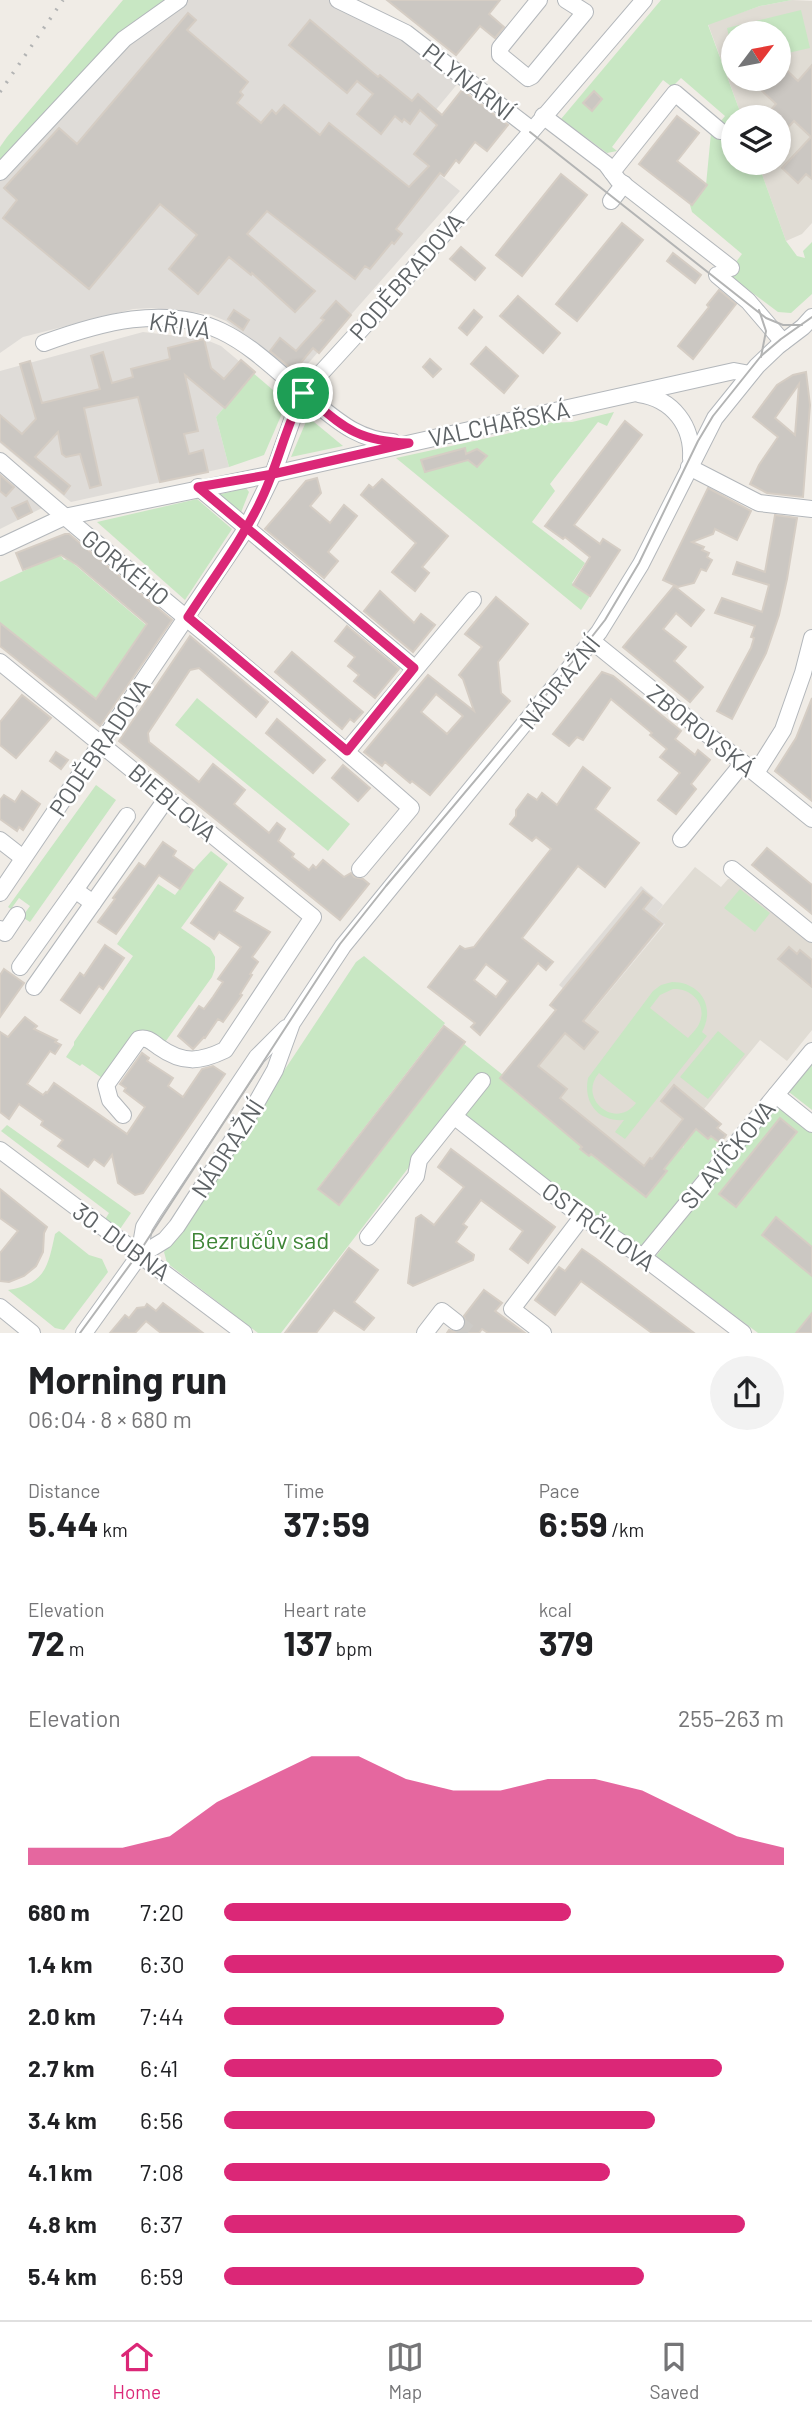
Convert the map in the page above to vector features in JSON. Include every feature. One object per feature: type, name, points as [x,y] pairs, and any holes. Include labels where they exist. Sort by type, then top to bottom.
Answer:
[{"type":"street","points":[[0,172],[117,46],[136,29],[179,0]]},
{"type":"street","name":"PLYNÁRNÍ","points":[[338,0],[405,33],[532,130]]},
{"type":"street","points":[[539,0],[500,48],[500,55],[528,78],[585,12],[566,0]]},
{"type":"street","name":"PODĚBRADOVA","points":[[0,892],[246,529],[273,474],[303,393],[375,314],[644,0]]},
{"type":"street","points":[[611,201],[618,178],[675,93],[720,131]]},
{"type":"street","points":[[543,116],[606,164],[618,178],[724,272],[783,342]]},
{"type":"street","name":"KŘIVÁ","points":[[44,343],[134,318],[160,318],[202,324],[222,331],[242,343],[339,422],[360,435],[409,443]]},
{"type":"street","name":"NÁDRAŽNÍ","points":[[139,1256],[144,1227],[257,1057],[292,1023],[359,925],[593,641],[637,572],[715,418],[750,374],[783,342],[810,323]]},
{"type":"street","name":"VALCHAŘSKÁ","points":[[0,547],[64,517],[198,487],[273,474],[733,371],[750,374]]},
{"type":"street","points":[[633,393],[660,400],[680,418],[691,442],[689,467],[759,503],[812,509]]},
{"type":"street","name":"GORKÉHO","points":[[0,461],[347,751],[411,808],[360,869]]},
{"type":"street","points":[[198,487],[414,668]]},
{"type":"street","points":[[347,751],[473,600]]},
{"type":"street","points":[[681,839],[783,730],[808,677],[812,638]]},
{"type":"street","name":"ZBOROVSKÁ","points":[[593,641],[812,819]]},
{"type":"street","name":"BIEBLOVA","points":[[0,662],[313,917],[225,1051],[206,1059],[188,1060],[172,1055],[148,1039],[139,1039],[106,1085],[110,1100],[123,1115]]},
{"type":"street","points":[[34,987],[167,798]]},
{"type":"street","points":[[20,967],[127,816]]},
{"type":"street","points":[[0,840],[23,858]]},
{"type":"street","points":[[732,869],[812,934]]},
{"type":"street","points":[[75,890],[93,903]]},
{"type":"street","points":[[2,934],[17,915]]},
{"type":"street","name":"NÁDRAŽNÍ","points":[[84,1333],[139,1256],[165,1240],[198,1194],[275,1070],[292,1023]]},
{"type":"street","name":"SLAVÍČKOVA","points":[[643,1257],[812,1051]]},
{"type":"street","points":[[368,1237],[416,1176],[419,1160],[482,1081]]},
{"type":"street","points":[[776,1095],[812,1124]]},
{"type":"street","name":"OSTRČILOVA","points":[[455,1117],[582,1217],[643,1257],[743,1333]]},
{"type":"street","name":"30. DUBNA","points":[[0,1150],[244,1333]]},
{"type":"street","points":[[543,1333],[512,1310],[582,1217]]},
{"type":"street","points":[[0,1307],[33,1333]]},
{"type":"street","points":[[425,1333],[442,1311],[456,1322]]},
{"type":"shaded area","points":[[169,0],[349,0],[459,82],[429,118],[437,125],[414,154],[460,191],[297,376],[226,321],[209,314],[152,308],[133,309],[23,337],[0,353],[0,167]]},
{"type":"shaded area","points":[[792,0],[812,1],[812,223],[802,234],[786,241],[762,175],[791,175],[791,105],[738,105],[732,91],[791,91],[791,21],[721,21],[721,60],[708,24],[760,6]]},
{"type":"shaded area","points":[[143,332],[204,339],[221,346],[253,373],[216,417],[229,467],[71,502],[0,443],[0,371]]},
{"type":"shaded area","points":[[0,474],[42,508],[0,529]]},
{"type":"shaded area","points":[[695,867],[721,887],[728,879],[737,879],[812,940],[812,1030],[787,1061],[760,1040],[704,1109],[721,1124],[718,1128],[727,1137],[720,1143],[711,1136],[708,1139],[695,1129],[683,1146],[685,1147],[665,1169],[667,1171],[646,1197],[580,1149],[582,1146],[500,1078],[563,1001],[575,998],[592,1012],[665,924],[655,915]]},
{"type":"shaded area","points":[[641,886],[663,905],[655,915],[665,923],[592,1012],[559,985]]},
{"type":"green space","points":[[123,0],[169,0],[0,167],[0,147],[7,137]]},
{"type":"green space","points":[[661,0],[792,0],[760,6],[708,25],[721,60],[721,91],[732,91],[738,105],[721,105],[721,113],[681,78],[672,87],[663,80],[612,147],[617,151],[607,153],[561,119]]},
{"type":"green space","points":[[801,10],[810,48],[791,52],[791,21],[756,21]]},
{"type":"green space","points":[[721,121],[721,175],[762,175],[786,241],[797,256],[805,258],[803,251],[812,242],[812,294],[791,313],[778,312],[727,274],[742,254],[692,212],[690,205],[706,185],[711,133]]},
{"type":"green space","points":[[253,373],[287,402],[264,455],[229,467],[216,417]]},
{"type":"green space","points":[[614,412],[607,426],[598,422],[550,484],[555,491],[532,522],[585,563],[572,583],[590,596],[581,610],[396,458],[544,423],[572,422]]},
{"type":"green space","points":[[308,417],[343,446],[291,457]]},
{"type":"green space","points":[[246,488],[249,492],[240,515],[217,495]]},
{"type":"green space","points":[[197,499],[232,529],[185,600],[97,522]]},
{"type":"green space","points":[[61,556],[146,625],[96,698],[0,625],[0,582]]},
{"type":"green space","points":[[197,698],[350,824],[328,851],[175,725]]},
{"type":"green space","points":[[96,785],[116,800],[30,922],[22,917],[30,906],[19,898],[11,909],[8,907]]},
{"type":"green space","points":[[211,851],[228,864],[181,928],[210,948],[215,957],[212,977],[163,1045],[140,1030],[111,1071],[102,1078],[66,1057],[133,956],[117,944],[158,884],[175,895]]},
{"type":"green space","points":[[740,889],[770,913],[755,932],[724,908]]},
{"type":"green space","name":"Bezručův sad","points":[[364,956],[445,1023],[317,1189],[339,1206],[464,1044],[503,1075],[501,1079],[582,1147],[580,1149],[589,1156],[591,1154],[646,1196],[696,1129],[708,1139],[711,1136],[721,1147],[641,1247],[575,1205],[453,1110],[281,1333],[258,1333],[167,1263],[164,1252],[356,962]]},
{"type":"green space","points":[[682,983],[703,997],[707,1013],[702,1032],[707,1036],[625,1139],[615,1132],[624,1120],[607,1118],[590,1103],[588,1078],[653,991],[661,985]],"holes":[[[673,989],[686,991],[700,1004],[699,1024],[688,1038],[650,1008],[660,995]],[[599,1073],[636,1103],[627,1111],[618,1114],[601,1108],[593,1092],[593,1083]]]},
{"type":"green space","points":[[718,1031],[745,1054],[708,1099],[680,1077]]},
{"type":"green space","points":[[812,1064],[812,1110],[789,1092]]},
{"type":"green space","points":[[777,1104],[812,1132],[812,1333],[758,1333],[656,1256]]},
{"type":"green space","points":[[7,1125],[131,1213],[120,1229],[104,1221],[109,1213],[1,1131]]},
{"type":"green space","points":[[59,1231],[89,1255],[102,1259],[108,1272],[64,1330],[55,1328],[8,1290],[30,1283],[43,1272],[55,1234]]},
{"type":"building","points":[[387,0],[500,0],[489,14],[504,27],[495,38],[480,26],[456,55]]},
{"type":"building","points":[[188,13],[196,20],[187,30],[248,82],[240,92],[243,95],[237,103],[261,123],[272,110],[276,114],[284,105],[320,135],[329,123],[409,187],[429,166],[414,154],[437,125],[420,110],[410,124],[395,116],[381,134],[357,114],[373,94],[357,81],[347,93],[289,45],[310,20],[378,77],[380,75],[412,101],[418,94],[442,115],[462,90],[508,125],[487,151],[475,142],[459,163],[456,160],[444,176],[440,173],[396,229],[402,234],[394,244],[392,242],[370,269],[365,266],[355,279],[267,211],[247,234],[315,291],[295,312],[252,273],[251,275],[229,257],[198,294],[169,269],[197,235],[160,204],[89,289],[3,218],[17,200],[4,188],[59,128],[77,144]]},
{"type":"building","points":[[812,65],[812,179],[806,174],[798,183],[789,175],[791,158],[811,137],[794,121],[791,124],[791,105],[776,104],[762,91],[791,91],[791,74],[798,81]]},
{"type":"building","points":[[594,91],[602,99],[592,111],[583,103]]},
{"type":"building","points":[[677,116],[699,133],[677,161],[707,185],[692,205],[639,164]]},
{"type":"building","points":[[561,174],[587,195],[522,276],[496,255]]},
{"type":"building","points":[[622,223],[643,240],[577,321],[556,304]]},
{"type":"building","points":[[461,247],[485,268],[475,280],[450,259]]},
{"type":"building","points":[[673,253],[701,275],[695,283],[667,261]]},
{"type":"building","points":[[719,290],[736,304],[693,359],[678,346]]},
{"type":"building","points":[[518,296],[560,333],[543,353],[500,316]]},
{"type":"building","points":[[336,301],[351,315],[319,353],[313,348],[294,371],[270,351],[280,338],[296,351],[324,320],[321,318]]},
{"type":"building","points":[[234,310],[249,320],[243,330],[228,319]]},
{"type":"building","points":[[474,310],[482,317],[467,335],[459,328]]},
{"type":"building","points":[[204,339],[211,368],[224,379],[241,360],[255,372],[225,408],[185,375],[198,431],[184,434],[189,454],[203,450],[208,472],[160,482],[138,397],[84,408],[101,485],[90,488],[80,454],[66,457],[62,454],[58,432],[35,457],[70,486],[64,494],[0,441],[0,415],[22,434],[36,419],[20,364],[30,361],[42,403],[100,389],[91,356],[103,352],[112,383],[133,377],[131,369],[170,359],[168,348]]},
{"type":"building","points":[[486,347],[518,376],[504,393],[471,364]]},
{"type":"building","points":[[430,359],[441,369],[433,377],[423,367]]},
{"type":"building","points":[[806,372],[810,405],[803,497],[767,493],[750,484],[778,437],[753,417],[777,385],[793,375]],"holes":[[[799,384],[795,435],[775,418]]]},
{"type":"building","points":[[625,421],[642,435],[574,525],[600,544],[603,539],[620,550],[590,596],[573,585],[590,557],[565,537],[563,539],[545,526]]},
{"type":"building","points":[[465,448],[466,454],[477,449],[487,456],[477,467],[468,460],[425,472],[421,460]]},
{"type":"building","points":[[0,475],[14,487],[6,496],[0,491]]},
{"type":"building","points":[[317,478],[321,493],[310,506],[330,523],[344,505],[357,516],[328,552],[338,561],[324,578],[265,529],[306,481]]},
{"type":"building","points":[[382,479],[448,536],[422,567],[429,573],[415,591],[392,572],[416,543],[361,495],[369,485],[373,488]]},
{"type":"building","points":[[708,488],[751,511],[737,540],[715,529],[713,534],[692,542],[704,547],[702,550],[709,553],[707,557],[712,560],[706,571],[701,569],[694,583],[678,587],[663,580]]},
{"type":"building","points":[[27,501],[32,512],[18,519],[12,508]]},
{"type":"building","points":[[775,515],[797,518],[787,579],[779,615],[766,653],[732,719],[717,711],[751,648],[755,626],[715,613],[722,598],[762,612],[769,585],[733,574],[737,562],[765,572]]},
{"type":"building","points":[[69,534],[172,620],[100,726],[0,646],[0,623],[96,699],[147,624],[77,565],[61,555],[23,570],[16,553]]},
{"type":"building","points":[[674,586],[704,610],[691,626],[676,613],[663,629],[686,647],[674,661],[703,687],[690,702],[623,647]]},
{"type":"building","points":[[380,591],[414,623],[421,614],[435,625],[413,652],[364,611]]},
{"type":"building","points":[[496,597],[528,624],[498,662],[501,693],[510,701],[430,795],[412,781],[410,783],[385,762],[382,766],[364,752],[428,675],[474,711],[463,679],[459,675],[482,647],[465,634]],"holes":[[[436,694],[463,716],[447,734],[421,712]]]},
{"type":"building","points":[[347,626],[399,669],[375,698],[354,681],[359,675],[348,666],[355,657],[335,641]]},
{"type":"building","points":[[190,636],[268,702],[256,717],[199,668],[190,670],[148,733],[149,742],[199,782],[213,764],[245,790],[234,804],[269,833],[277,823],[285,829],[278,841],[294,854],[292,857],[309,870],[313,865],[316,868],[323,860],[344,877],[351,873],[369,884],[340,920],[119,741]]},
{"type":"building","points":[[292,652],[363,712],[354,722],[350,719],[342,729],[275,672]]},
{"type":"building","points":[[602,672],[613,676],[681,731],[675,739],[695,755],[698,750],[710,760],[691,784],[696,789],[676,814],[658,800],[680,773],[660,757],[667,749],[611,699],[583,740],[577,737],[569,746],[553,734]]},
{"type":"building","points":[[22,695],[51,718],[16,758],[0,745],[0,722]]},
{"type":"building","points":[[812,698],[812,801],[775,771],[796,738]]},
{"type":"building","points":[[277,719],[325,760],[313,773],[266,733]]},
{"type":"building","points":[[56,752],[68,760],[61,769],[50,761]]},
{"type":"building","points":[[343,765],[370,788],[358,801],[332,778]]},
{"type":"building","points":[[583,767],[610,788],[595,809],[639,843],[605,887],[578,866],[522,938],[553,962],[546,970],[538,963],[480,1035],[471,1027],[475,1023],[428,987],[460,946],[465,949],[474,947],[551,849],[536,837],[532,841],[510,824],[516,816],[516,810],[528,794],[537,800],[542,793],[557,805]],"holes":[[[486,964],[508,981],[496,997],[474,980]]]},
{"type":"building","points":[[22,791],[40,804],[23,830],[19,827],[17,831],[0,819],[0,800],[4,795],[15,802]]},
{"type":"building","points":[[163,842],[176,851],[173,856],[193,870],[180,889],[159,875],[116,934],[98,922],[139,863],[145,867]]},
{"type":"building","points":[[767,848],[812,885],[812,914],[752,865]]},
{"type":"building","points":[[220,882],[243,898],[234,911],[270,932],[252,957],[258,962],[240,994],[242,995],[223,1022],[218,1019],[205,1038],[193,1049],[178,1036],[199,1006],[204,1009],[213,997],[223,982],[218,979],[241,947],[219,932],[214,939],[191,923]]},
{"type":"building","points":[[643,891],[652,898],[643,909],[662,924],[583,1021],[598,1032],[584,1049],[565,1033],[538,1066],[567,1089],[560,1098],[644,1166],[683,1119],[661,1101],[674,1085],[721,1124],[717,1128],[726,1135],[720,1143],[711,1136],[708,1139],[696,1129],[646,1197],[591,1154],[589,1156],[580,1149],[582,1147],[500,1078],[556,1010],[550,1005]]},
{"type":"building","points":[[105,945],[124,958],[103,989],[99,986],[80,1013],[61,1000],[80,973],[84,976]]},
{"type":"building","points":[[789,947],[797,954],[800,950],[812,960],[812,987],[778,959]]},
{"type":"building","points":[[4,969],[24,983],[0,1017],[0,975]]},
{"type":"building","points":[[25,1017],[37,1026],[34,1029],[57,1040],[55,1042],[61,1045],[55,1054],[50,1051],[27,1084],[43,1095],[54,1083],[127,1134],[145,1107],[124,1091],[126,1088],[120,1084],[142,1053],[149,1058],[147,1061],[173,1078],[168,1086],[183,1097],[202,1069],[213,1066],[225,1074],[143,1193],[135,1195],[118,1183],[112,1155],[104,1166],[94,1159],[88,1167],[58,1146],[63,1140],[41,1125],[43,1121],[19,1104],[9,1119],[0,1112],[0,1032],[8,1037]]},
{"type":"building","points":[[444,1026],[465,1042],[339,1205],[318,1189]]},
{"type":"building","points":[[780,1118],[797,1132],[736,1207],[719,1194]]},
{"type":"building","points":[[451,1149],[555,1227],[528,1263],[510,1249],[523,1231],[481,1200],[463,1224],[467,1227],[456,1242],[474,1255],[473,1260],[413,1286],[408,1283],[416,1218],[421,1215],[434,1225],[464,1187],[438,1167]]},
{"type":"building","points":[[0,1189],[47,1227],[43,1252],[36,1266],[24,1276],[9,1282],[0,1281],[0,1253],[18,1231],[0,1218]]},
{"type":"building","points":[[776,1217],[812,1247],[812,1276],[762,1235]]},
{"type":"building","points":[[349,1248],[378,1270],[354,1302],[374,1318],[364,1330],[334,1310],[316,1333],[285,1333]]},
{"type":"building","points":[[582,1249],[694,1333],[652,1333],[581,1281],[555,1315],[535,1300],[559,1267],[565,1271]]},
{"type":"building","points":[[484,1290],[502,1303],[495,1311],[525,1333],[488,1333],[482,1329],[479,1333],[447,1333],[449,1330],[455,1332],[464,1329],[464,1316]]},
{"type":"building","points":[[163,1303],[203,1333],[161,1333],[146,1321],[135,1333],[110,1333],[125,1315],[129,1318],[137,1308],[147,1304],[156,1311]]},
{"type":"building","points":[[812,1313],[812,1333],[796,1333]]},
{"type":"tunnel","points":[[456,1322],[470,1333]]},
{"type":"tram line","points":[[530,132],[766,318],[783,325],[802,325]]},
{"type":"tram line","points":[[759,310],[766,331],[761,357]]},
{"type":"tram line","points":[[80,1333],[140,1251],[340,944],[532,713],[605,620],[639,563],[698,441],[713,416],[761,356],[812,317]]},
{"type":"railway","points":[[0,92],[63,0]]},
{"type":"route","points":[[303,393],[273,474],[261,500],[246,529],[188,617],[347,751],[414,668],[246,529],[198,487],[273,474],[409,443],[374,440],[353,432],[303,393]]}]
